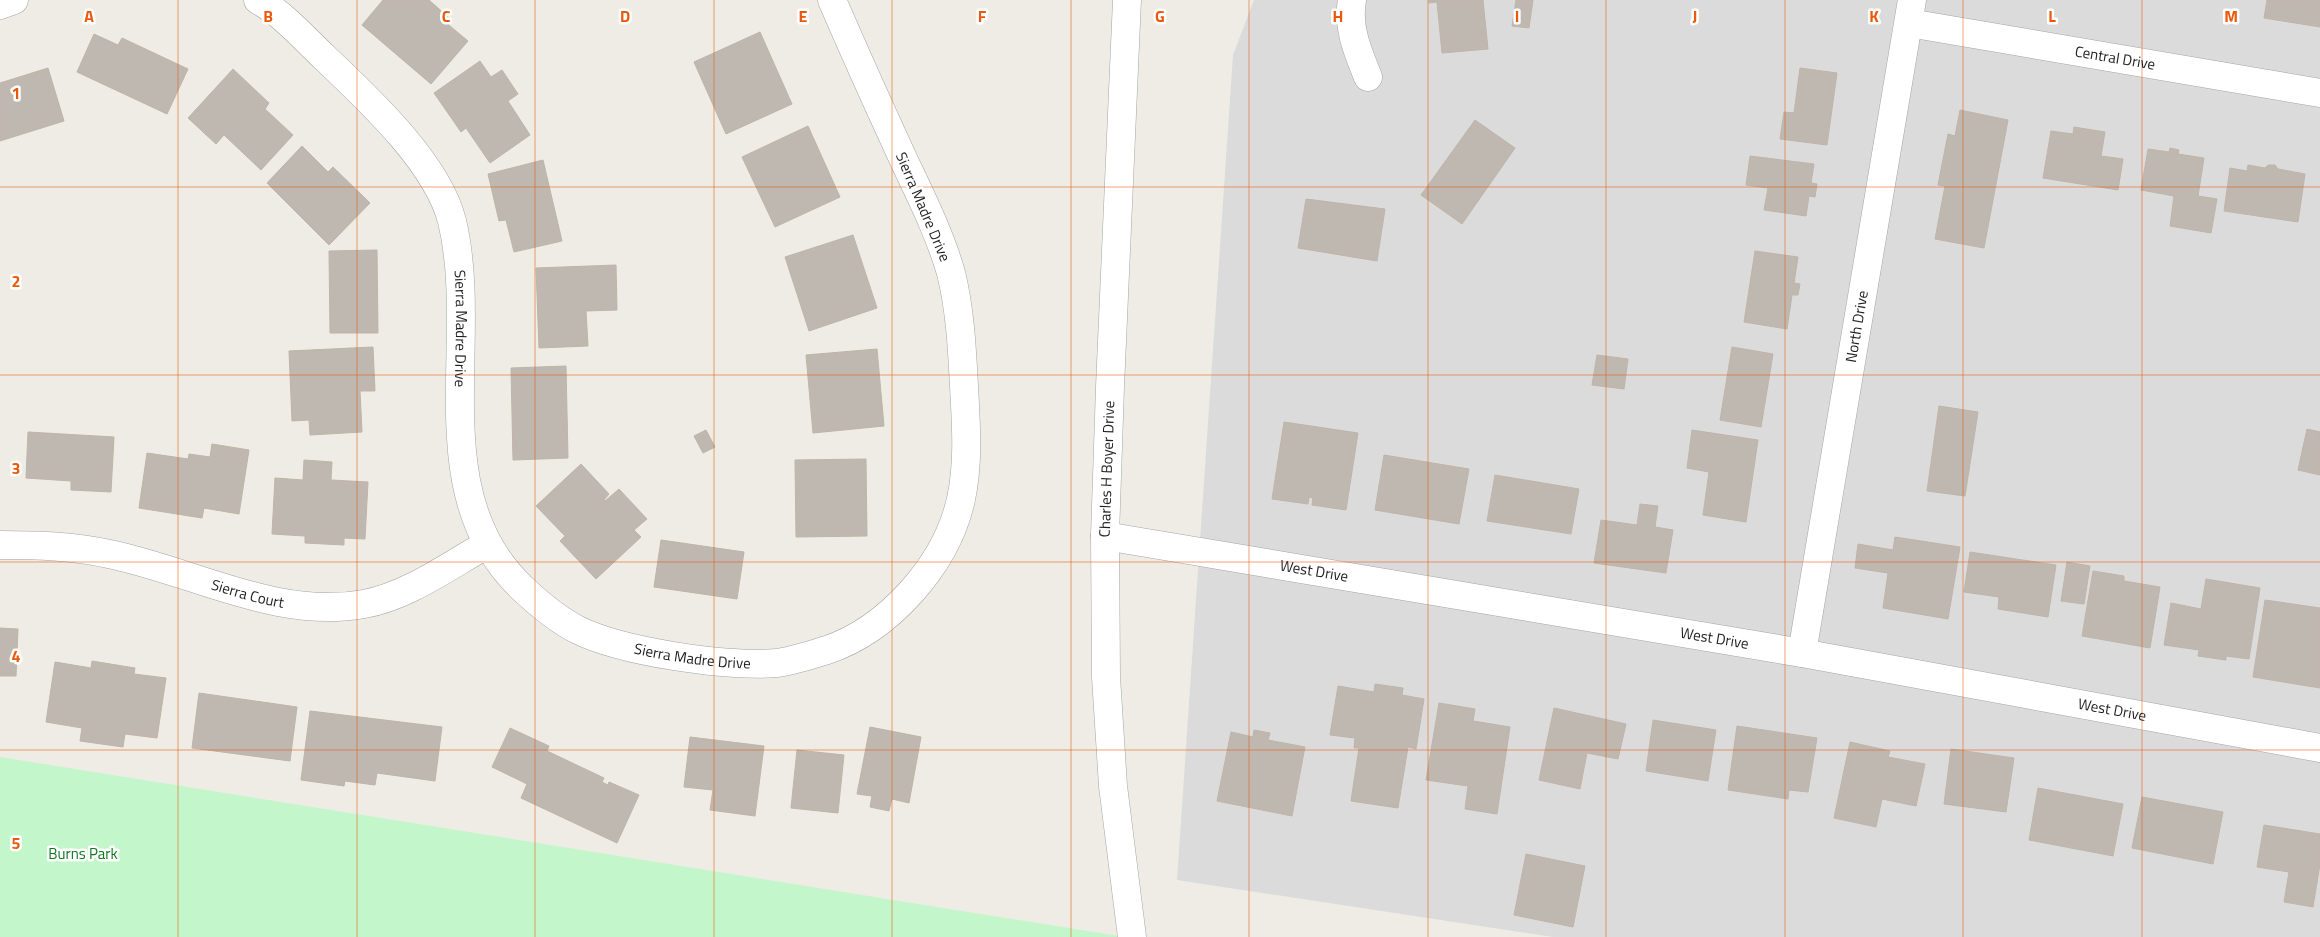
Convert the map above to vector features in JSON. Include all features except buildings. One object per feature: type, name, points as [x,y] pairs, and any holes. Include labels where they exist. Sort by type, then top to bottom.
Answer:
[{"type":"street","points":[[0,5],[14,0]]},
{"type":"street","name":"Sierra Madre Drive","points":[[258,0],[269,6],[290,24],[369,101],[418,154],[446,204],[451,217],[459,263],[463,466],[473,514],[486,545],[504,571],[539,604],[577,630],[613,644],[717,661],[765,663],[802,658],[844,644],[888,615],[902,602],[937,558],[957,516],[966,469],[962,340],[951,274],[930,215],[832,0]]},
{"type":"street","name":"Charles H Boyer Drive","points":[[1127,0],[1105,536],[1106,687],[1113,786],[1132,937]]},
{"type":"street","points":[[1352,0],[1351,24],[1354,40],[1368,77]]},
{"type":"street","name":"Central Drive","points":[[1910,12],[2320,93]]},
{"type":"street","name":"North Drive","points":[[1802,653],[1910,12]]},
{"type":"street","name":"West Drive","points":[[1105,536],[1802,653],[2320,748]]},
{"type":"street","name":"Sierra Court","points":[[0,545],[53,545],[110,554],[266,599],[324,608],[365,604],[408,589],[486,545]]},
{"type":"shaded area","points":[[1254,0],[2320,0],[2320,937],[1553,937],[1177,880],[1233,55]]},
{"type":"green space","name":"Burns Park","points":[[0,757],[1125,937],[0,937]]}]
